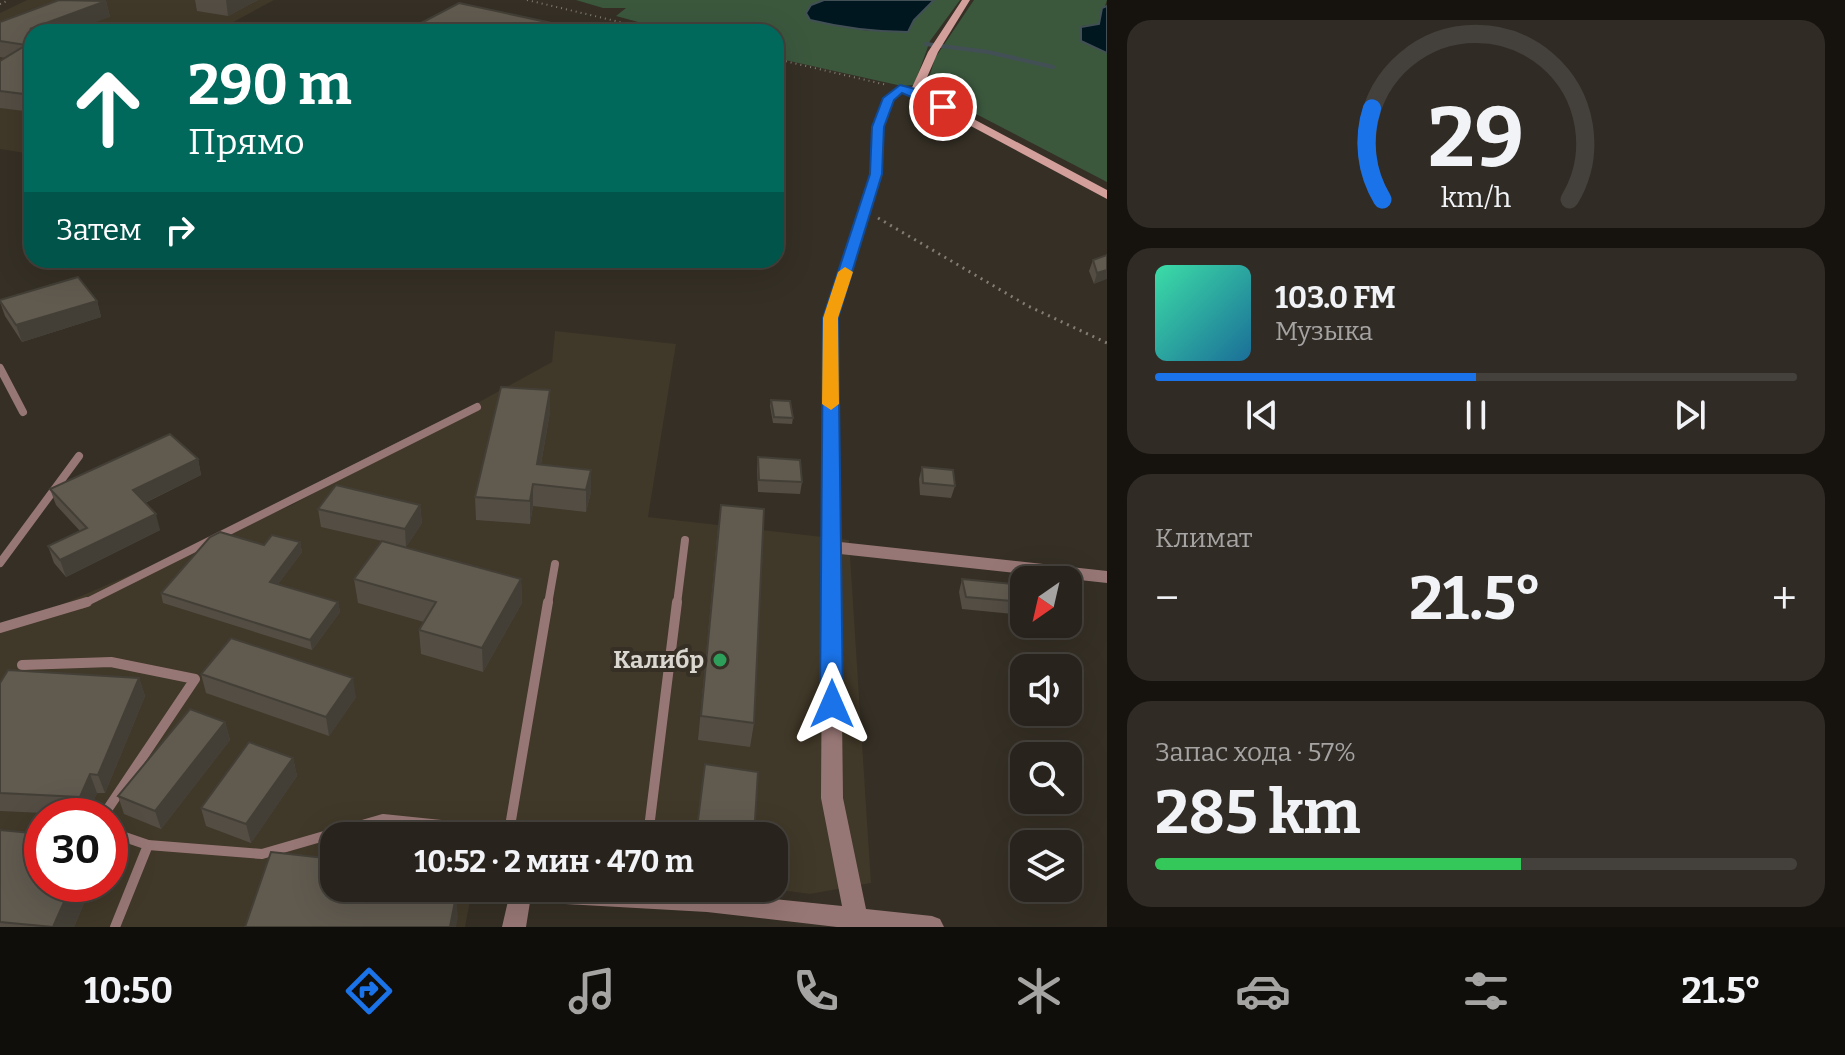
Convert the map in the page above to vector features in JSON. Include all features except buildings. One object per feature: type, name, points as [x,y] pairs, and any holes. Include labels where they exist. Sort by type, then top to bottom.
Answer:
[{"type":"street","points":[[966,0],[933,52],[915,92],[1107,195]]},
{"type":"street","points":[[856,918],[832,798],[831,318],[865,210]]},
{"type":"street","points":[[831,547],[1107,577]]},
{"type":"street","points":[[514,927],[519,902]]},
{"type":"street","points":[[692,902],[788,919],[856,918],[932,927]]},
{"type":"lane","points":[[865,210],[876,174],[878,127],[888,98],[900,89],[915,92]]},
{"type":"lane","points":[[0,368],[23,412]]},
{"type":"lane","points":[[0,628],[81,605],[477,407]]},
{"type":"lane","points":[[0,563],[79,456]]},
{"type":"lane","points":[[650,822],[685,540]]},
{"type":"lane","points":[[514,822],[555,564]]},
{"type":"lane","points":[[22,665],[111,662],[195,679],[115,798]]},
{"type":"lane","points":[[373,822],[383,819],[409,822]]},
{"type":"lane","points":[[128,838],[148,845],[262,854],[320,837]]},
{"type":"lane","points":[[115,927],[148,845]]},
{"type":"path","points":[[0,4],[9,0]]},
{"type":"path","points":[[527,0],[628,24]]},
{"type":"path","points":[[784,61],[900,89]]},
{"type":"path","points":[[865,210],[1028,306],[1107,343]]},
{"type":"shaded area","points":[[27,0],[274,0],[230,24],[24,24],[24,153],[0,149],[0,13]]},
{"type":"shaded area","points":[[555,331],[676,344],[648,517],[849,540],[871,883],[810,894],[788,891],[788,822],[320,822],[320,902],[470,902],[465,927],[0,927],[0,631],[292,505],[552,362]]},
{"type":"green space","points":[[576,0],[824,0],[811,5],[806,13],[843,26],[874,31],[902,24],[934,0],[960,0],[930,41],[914,85],[902,86],[784,60],[784,24],[646,24],[616,16],[626,8],[603,8]]},
{"type":"green space","points":[[974,0],[1107,0],[1099,24],[1082,26],[1107,53],[1107,182],[926,88],[935,58]]},
{"type":"water","points":[[824,0],[934,0],[914,20],[908,32],[859,29],[810,20],[806,13],[811,5]]},
{"type":"water","points":[[1107,6],[1107,53],[1081,41],[1081,27],[1099,24],[1102,8]]},
{"type":"waterway","points":[[926,44],[988,52],[1053,67]]},
{"type":"slow traffic","points":[[831,404],[831,318],[845,272]]},
{"type":"place","name":"Калибр","points":[[720,660]]},
{"type":"route","points":[[832,704],[831,318],[876,174],[878,127],[888,98],[900,89],[915,92],[943,107]]}]
